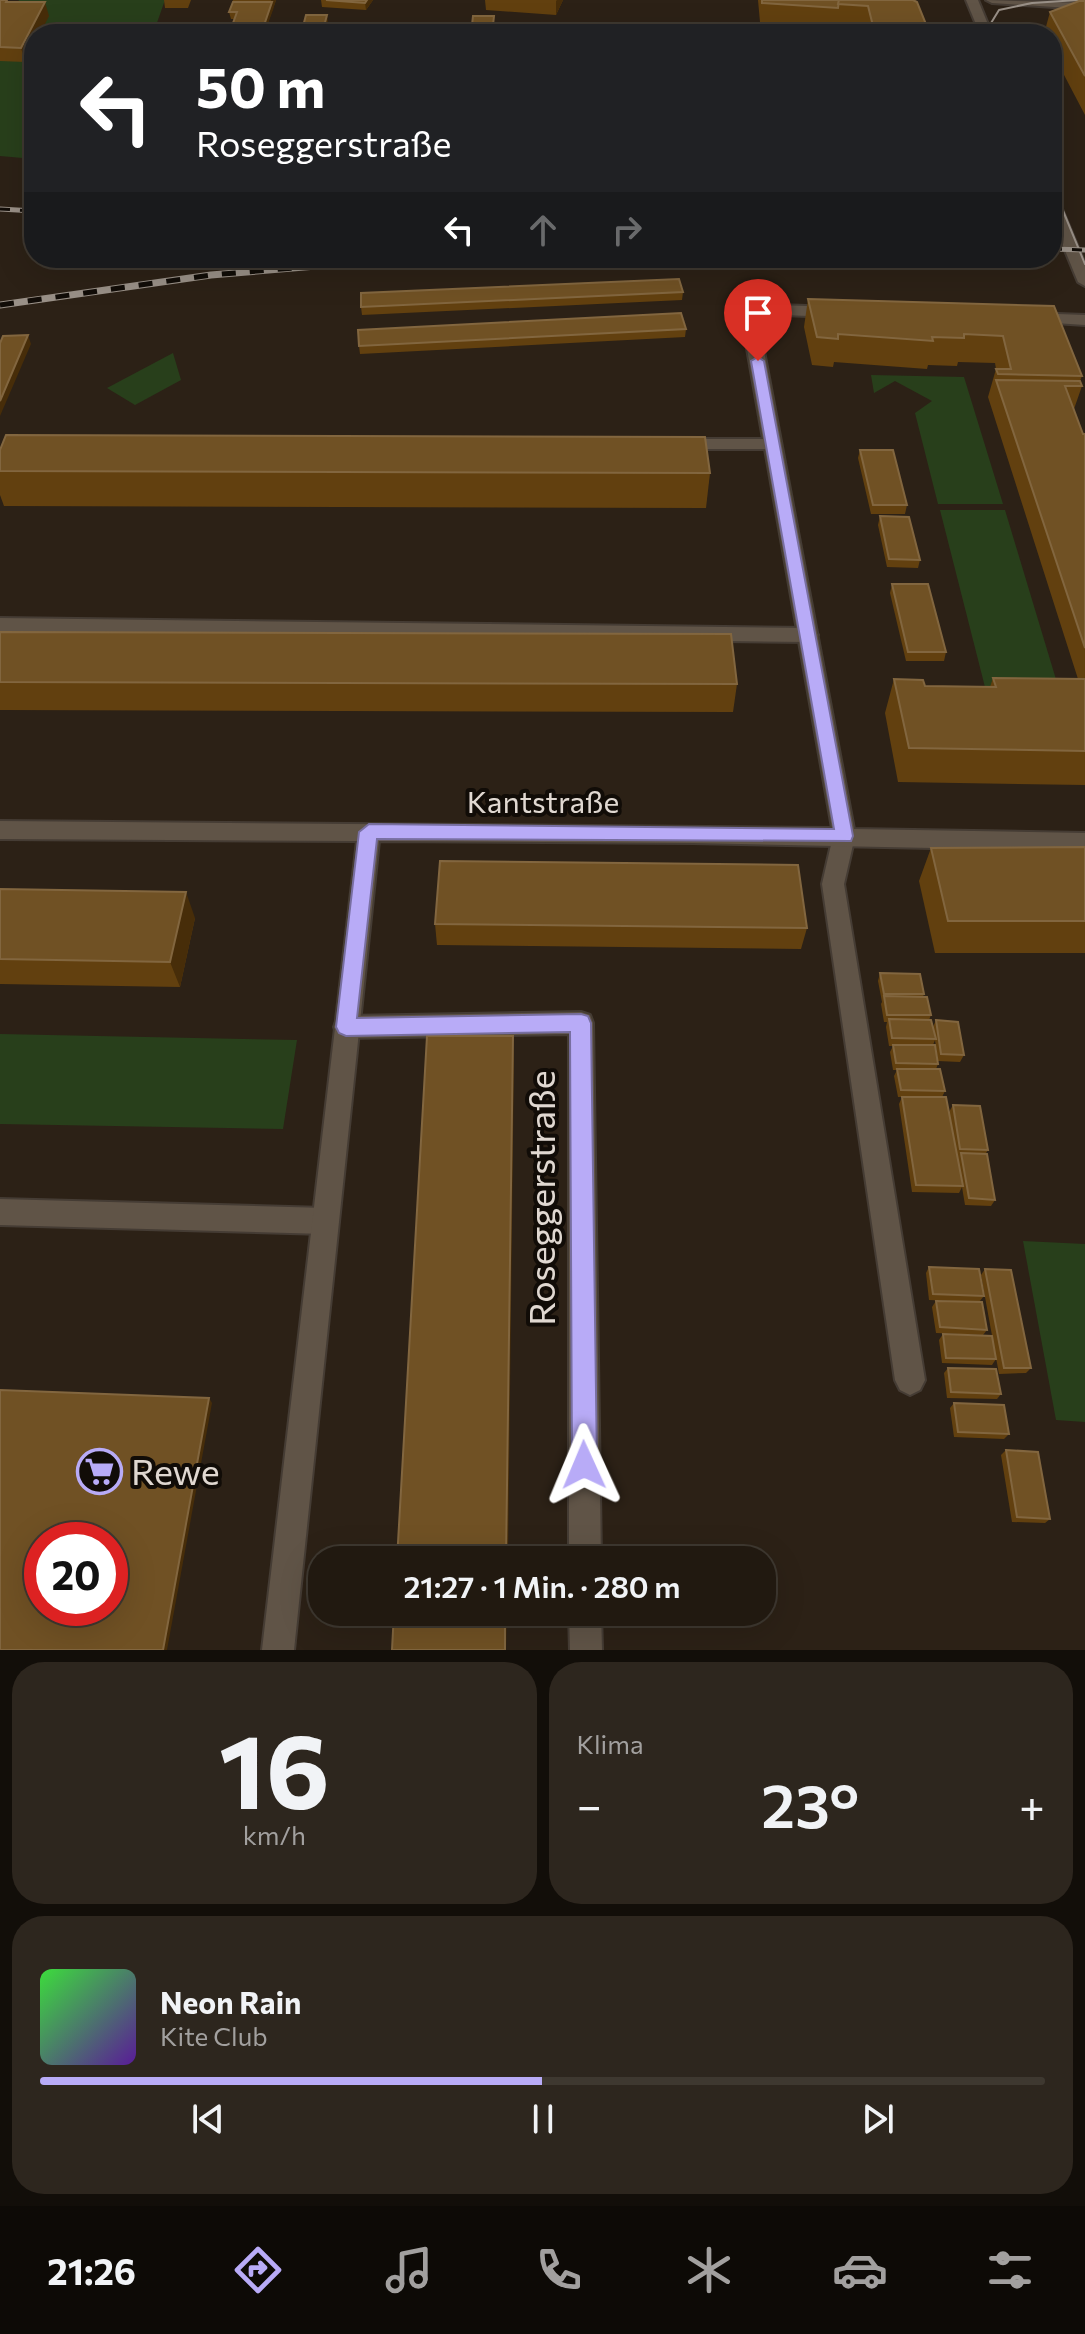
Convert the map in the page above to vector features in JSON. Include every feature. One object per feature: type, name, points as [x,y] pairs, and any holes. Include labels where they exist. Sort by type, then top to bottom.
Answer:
[{"type":"street","points":[[972,0],[982,24]]},
{"type":"street","points":[[992,0],[1085,6]]},
{"type":"street","points":[[1062,228],[1085,282]]},
{"type":"street","points":[[856,313],[748,309],[844,836],[833,884],[910,1380]]},
{"type":"street","points":[[1009,318],[1085,320]]},
{"type":"street","points":[[661,444],[773,444]]},
{"type":"street","points":[[0,625],[808,635]]},
{"type":"street","name":"Kantstraße","points":[[0,830],[844,836],[1085,842]]},
{"type":"street","points":[[278,1650],[369,832]]},
{"type":"street","name":"Roseggerstraße","points":[[346,1027],[581,1023],[585,1546]]},
{"type":"street","points":[[0,1212],[325,1221]]},
{"type":"street","points":[[585,1626],[586,1650]]},
{"type":"green space","points":[[19,0],[165,0],[157,24],[24,24],[24,158],[0,156],[0,33]]},
{"type":"green space","points":[[173,353],[181,380],[135,405],[107,388]]},
{"type":"green space","points":[[871,375],[964,377],[1003,504],[938,504],[915,413],[932,401],[895,381],[874,393]]},
{"type":"green space","points":[[940,510],[1005,510],[1061,696],[987,695]]},
{"type":"green space","points":[[0,1034],[297,1040],[283,1129],[0,1124]]},
{"type":"green space","points":[[1023,1241],[1085,1244],[1085,1422],[1056,1420]]},
{"type":"building","points":[[0,0],[45,2],[34,24],[24,24],[21,48],[0,47]]},
{"type":"building","points":[[326,0],[367,0],[365,3]]},
{"type":"building","points":[[762,0],[839,0],[838,8],[762,3]]},
{"type":"building","points":[[839,0],[913,0],[917,2],[926,24],[872,24],[868,6],[838,4]]},
{"type":"building","points":[[1085,1],[1085,76],[1062,34],[1062,24],[1057,24],[1050,12]]},
{"type":"building","points":[[233,2],[272,2],[264,24],[233,24],[237,12],[229,12]]},
{"type":"building","points":[[306,15],[327,15],[325,24],[304,24]]},
{"type":"building","points":[[473,16],[494,16],[493,24],[472,24]]},
{"type":"building","points":[[679,279],[683,292],[361,307],[361,293]]},
{"type":"building","points":[[808,299],[1054,306],[1082,376],[998,374],[996,369],[1011,369],[1003,336],[964,334],[964,338],[932,337],[933,341],[838,334],[838,339],[817,337]]},
{"type":"building","points":[[681,313],[686,329],[359,346],[358,330]]},
{"type":"building","points":[[28,335],[0,401],[0,343],[3,336]]},
{"type":"building","points":[[996,380],[1080,381],[1082,386],[1065,386],[1085,434],[1085,648]]},
{"type":"building","points":[[6,435],[705,437],[710,473],[0,471],[0,450]]},
{"type":"building","points":[[860,450],[893,450],[907,505],[873,505]]},
{"type":"building","points":[[880,516],[909,517],[920,560],[889,559]]},
{"type":"building","points":[[892,584],[928,584],[946,652],[908,652]]},
{"type":"building","points":[[0,632],[731,634],[737,684],[0,682]]},
{"type":"building","points":[[993,678],[1085,679],[1085,751],[909,748],[894,679],[923,680],[925,686],[996,687]]},
{"type":"building","points":[[1085,847],[1085,921],[948,921],[931,848]]},
{"type":"building","points":[[440,861],[798,865],[807,928],[435,924]]},
{"type":"building","points":[[0,889],[186,892],[170,962],[0,959]]},
{"type":"building","points":[[880,973],[920,974],[924,994],[884,994]]},
{"type":"building","points":[[884,996],[927,997],[931,1015],[887,1015]]},
{"type":"building","points":[[889,1019],[931,1020],[936,1039],[892,1038]]},
{"type":"building","points":[[936,1020],[958,1022],[964,1055],[941,1054]]},
{"type":"building","points":[[427,1036],[513,1036],[506,1546],[398,1546]]},
{"type":"building","points":[[893,1045],[935,1045],[938,1064],[896,1063]]},
{"type":"building","points":[[897,1069],[940,1069],[945,1091],[901,1090]]},
{"type":"building","points":[[902,1097],[946,1097],[963,1186],[916,1185]]},
{"type":"building","points":[[953,1105],[980,1106],[988,1150],[960,1149]]},
{"type":"building","points":[[961,1153],[987,1154],[995,1200],[969,1198]]},
{"type":"building","points":[[929,1267],[979,1269],[984,1296],[933,1294]]},
{"type":"building","points":[[985,1269],[1011,1270],[1031,1368],[1004,1368]]},
{"type":"building","points":[[936,1301],[982,1302],[987,1330],[940,1327]]},
{"type":"building","points":[[943,1334],[992,1336],[996,1359],[946,1358]]},
{"type":"building","points":[[948,1368],[996,1369],[1001,1394],[951,1392]]},
{"type":"building","name":"Rewe","points":[[0,1390],[209,1398],[163,1650],[0,1650]]},
{"type":"building","points":[[954,1403],[1004,1405],[1009,1434],[958,1432]]},
{"type":"building","points":[[1006,1450],[1038,1452],[1050,1519],[1017,1517]]},
{"type":"building","points":[[393,1626],[505,1626],[505,1650],[392,1650]]},
{"type":"tram line","points":[[990,24],[999,10],[1032,3],[1078,0]]},
{"type":"tram line","points":[[1062,208],[1085,264]]},
{"type":"railway","points":[[0,209],[24,210]]},
{"type":"railway","points":[[1062,249],[1085,250]]},
{"type":"railway","points":[[0,305],[211,275],[293,268]]},
{"type":"place","name":"Rewe","points":[[100,1472]]},
{"type":"route","points":[[584,1465],[581,1023],[346,1027],[369,832],[844,836],[758,361]]}]
